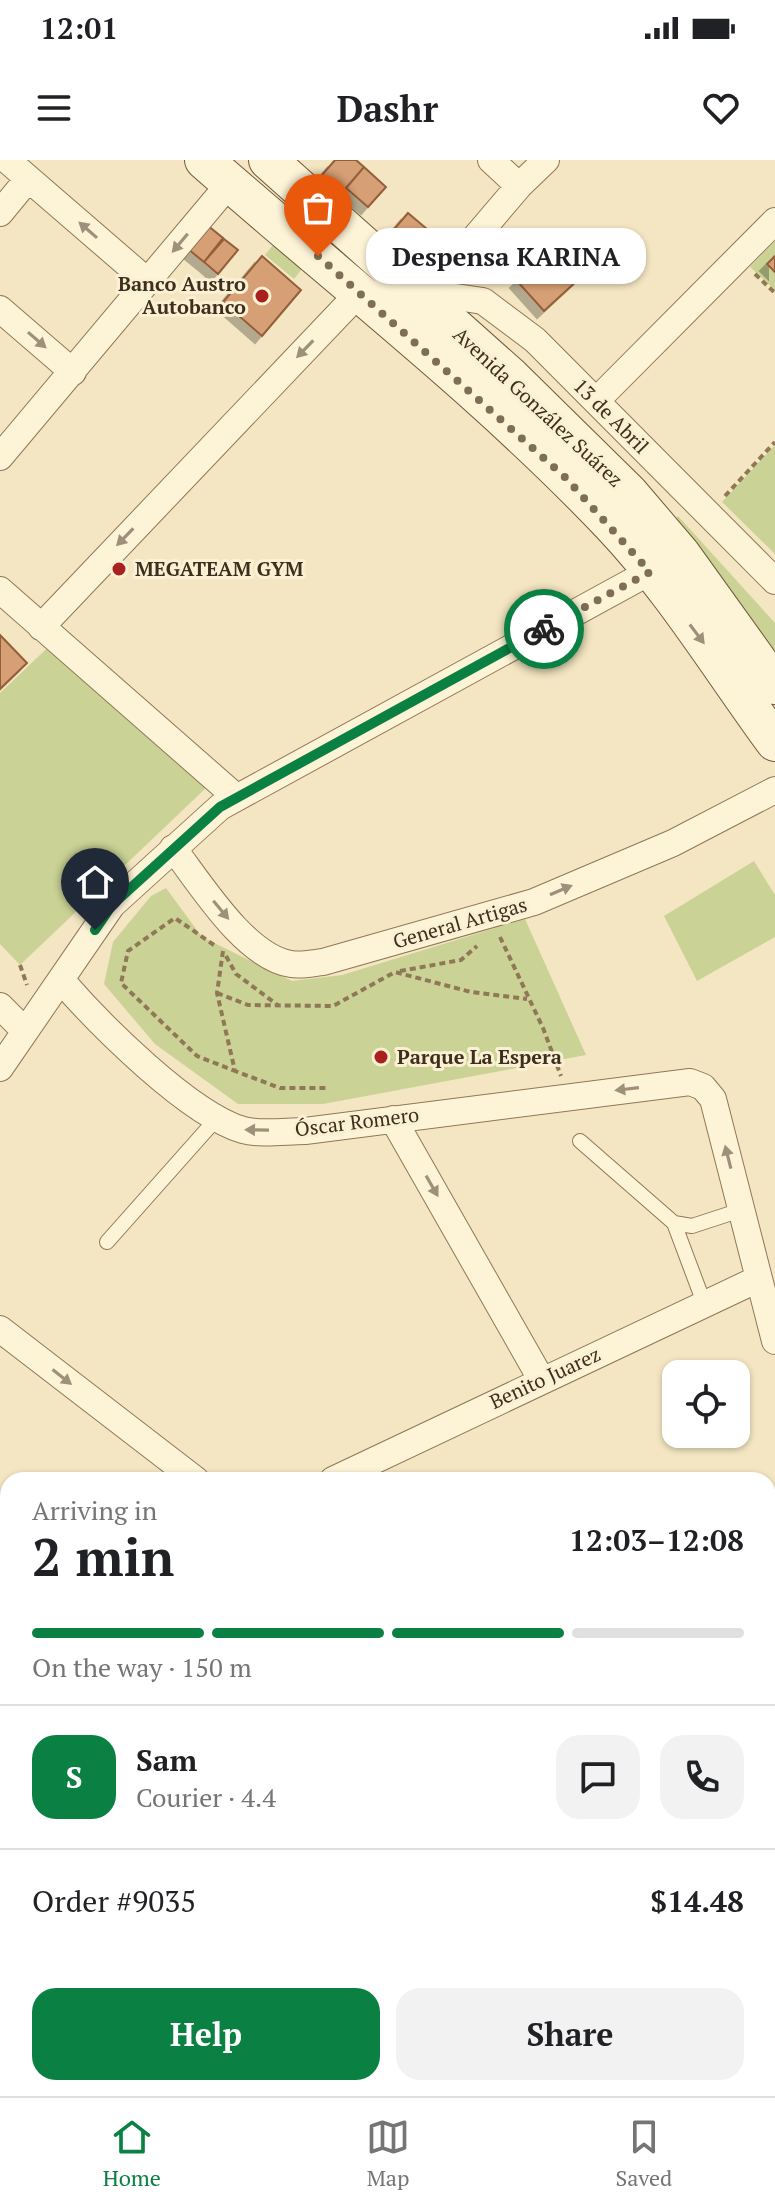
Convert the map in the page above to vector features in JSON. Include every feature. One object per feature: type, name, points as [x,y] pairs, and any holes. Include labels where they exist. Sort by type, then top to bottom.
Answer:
[{"type":"main road","name":"Avenida González Suárez","points":[[268,160],[573,435],[666,563],[775,742]]},
{"type":"main road","name":"Avenida González Suárez","points":[[217,171],[666,563],[775,685]]},
{"type":"street","points":[[7,160],[147,281]]},
{"type":"street","points":[[491,160],[519,186]]},
{"type":"street","points":[[398,328],[519,186],[546,160]]},
{"type":"street","points":[[0,457],[147,281],[217,171]]},
{"type":"street","points":[[0,213],[28,179]]},
{"type":"street","points":[[597,400],[775,221]]},
{"type":"street","points":[[41,627],[359,293]]},
{"type":"street","name":"13 de Abril","points":[[359,293],[483,301],[535,340],[775,581]]},
{"type":"street","points":[[0,309],[73,372]]},
{"type":"street","points":[[0,1068],[112,905],[173,848],[236,797],[666,563]]},
{"type":"street","points":[[0,590],[236,797]]},
{"type":"street","name":"General Artigas","points":[[173,848],[242,935],[265,955],[291,964],[323,962],[534,902],[673,843],[775,790]]},
{"type":"street","name":"Óscar Romero","points":[[62,981],[88,1011],[194,1104],[243,1130],[305,1131],[690,1082],[703,1087],[713,1099],[741,1210]]},
{"type":"street","points":[[0,1006],[25,1031]]},
{"type":"street","points":[[393,1119],[541,1379]]},
{"type":"street","points":[[741,1210],[775,1341]]},
{"type":"street","name":"Benito Juarez","points":[[349,1472],[758,1279]]},
{"type":"street","points":[[0,1329],[186,1472]]},
{"type":"lane","points":[[107,1242],[218,1117]]},
{"type":"lane","points":[[580,1141],[674,1223],[704,1303]]},
{"type":"lane","points":[[674,1223],[692,1226],[741,1210]]},
{"type":"path","points":[[707,514],[775,442]]},
{"type":"path","points":[[279,1006],[236,974],[223,951],[175,918],[128,951],[121,983],[197,1056],[280,1088],[327,1088]]},
{"type":"path","points":[[497,928],[527,999],[543,1028],[569,1097]]},
{"type":"path","points":[[217,993],[248,1005],[333,1006],[395,972],[461,960],[479,944]]},
{"type":"path","points":[[223,951],[217,993],[235,1071]]},
{"type":"path","points":[[395,972],[471,992],[527,999]]},
{"type":"green space","points":[[775,241],[775,290],[750,267]]},
{"type":"green space","points":[[273,245],[302,269],[294,279],[265,255]]},
{"type":"green space","points":[[775,445],[775,554],[722,502]]},
{"type":"green space","points":[[678,516],[775,623],[775,663],[671,524]]},
{"type":"green space","points":[[63,633],[207,787],[20,965],[0,944],[0,693]]},
{"type":"green space","points":[[754,861],[775,895],[775,937],[697,981],[664,916]]},
{"type":"green space","name":"Parque La Espera","points":[[166,888],[202,937],[292,981],[342,975],[525,919],[586,1055],[323,1104],[238,1104],[155,1044],[104,984],[113,942],[151,896]]},
{"type":"building","points":[[335,160],[356,160],[364,167],[335,201],[315,183]]},
{"type":"building","points":[[364,167],[386,187],[368,207],[346,188]]},
{"type":"building","points":[[408,213],[427,229],[401,258],[383,242]]},
{"type":"building","points":[[207,225],[223,238],[204,262],[188,249]]},
{"type":"building","points":[[224,239],[238,250],[218,274],[204,262]]},
{"type":"building","points":[[418,239],[430,251],[414,269],[401,258]]},
{"type":"building","points":[[552,248],[580,278],[544,311],[517,281]]},
{"type":"building","name":"Banco Austro Autobanco","points":[[262,256],[301,290],[262,336],[223,302]]},
{"type":"building","points":[[775,256],[775,272],[767,264]]},
{"type":"building","points":[[0,635],[27,663],[0,689]]},
{"type":"way so far","points":[[318,256],[566,478],[614,527],[650,572],[544,629]]},
{"type":"place","name":"Despensa KARINA","points":[[318,256]]},
{"type":"place","name":"Banco Austro Autobanco","points":[[262,296]]},
{"type":"place","name":"MEGATEAM GYM","points":[[119,569]]},
{"type":"place","name":"Parque La Espera","points":[[381,1057]]},
{"type":"route","points":[[95,930],[112,905],[220,807],[544,629]]}]
